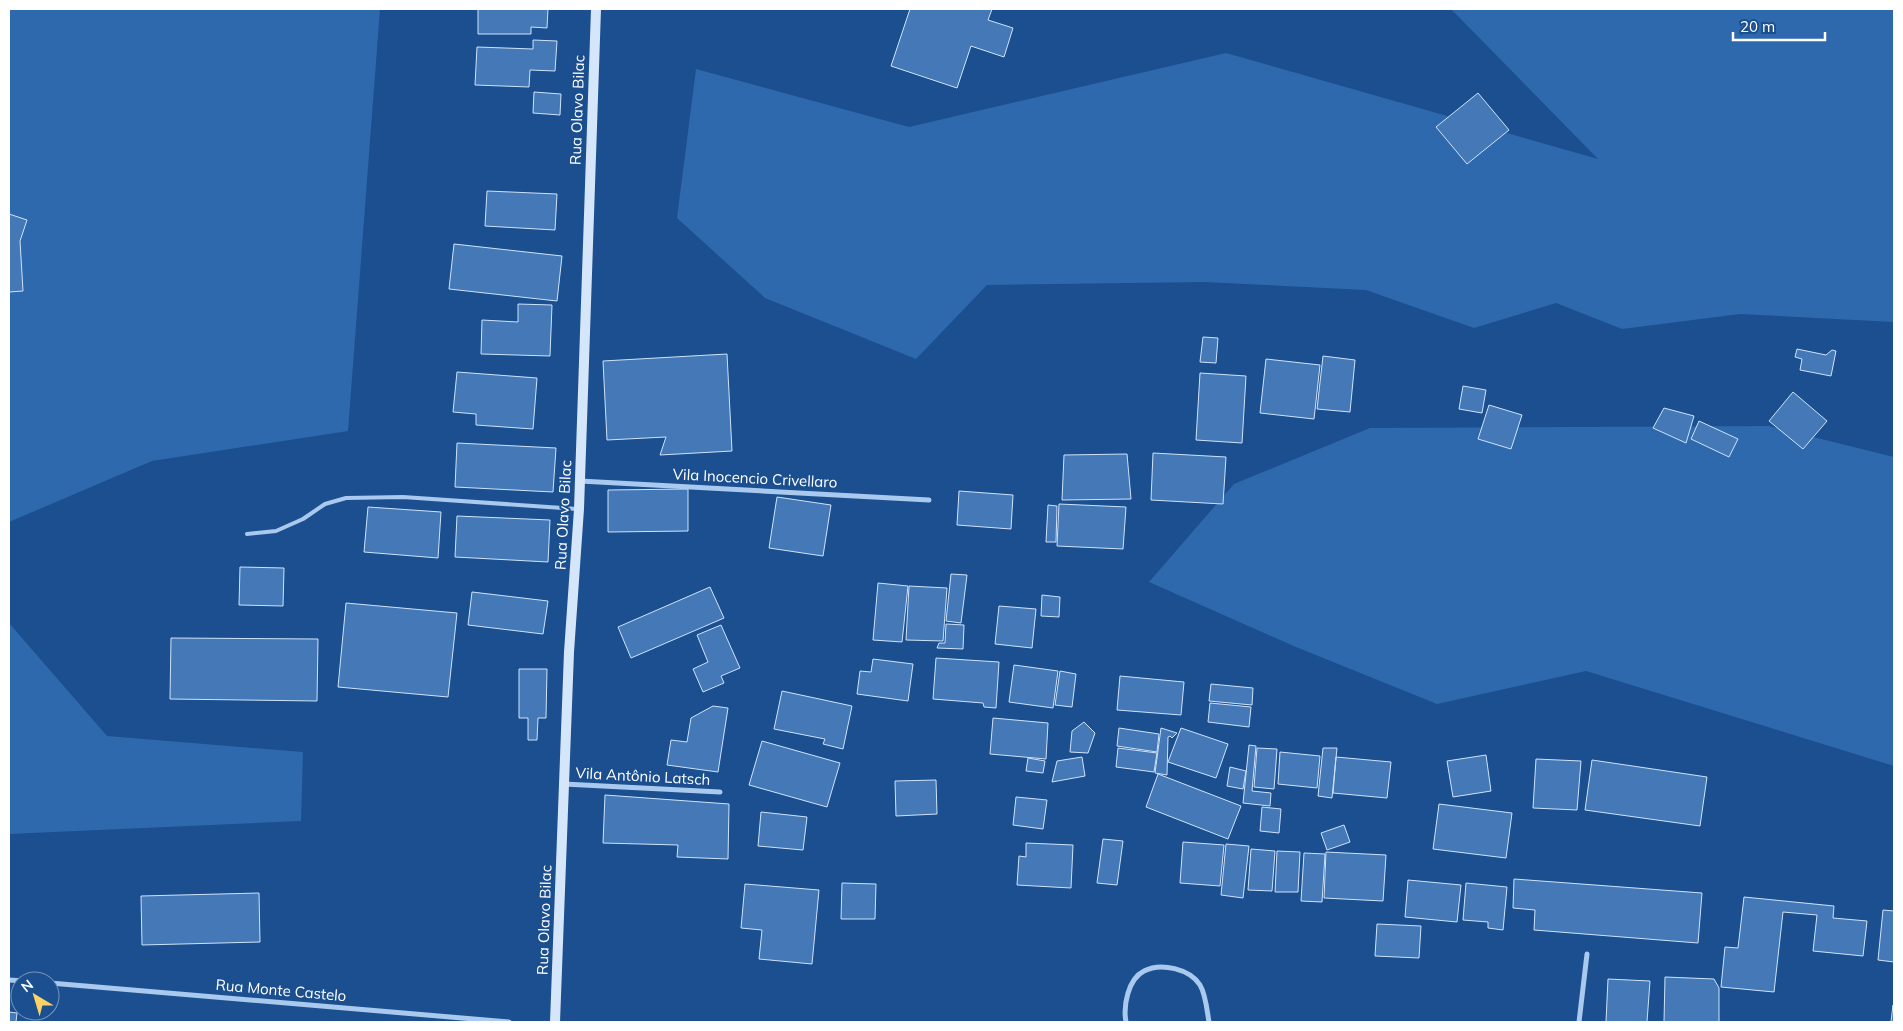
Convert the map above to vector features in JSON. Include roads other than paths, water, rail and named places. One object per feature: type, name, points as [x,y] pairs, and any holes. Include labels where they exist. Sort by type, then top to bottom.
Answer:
[{"type":"main road","name":"Rua Olavo Bilac","points":[[555,1022],[569,652],[579,509],[596,9]]},
{"type":"street","name":"Vila Inocencio Crivellaro","points":[[580,481],[929,500]]},
{"type":"street","name":"Vila Antônio Latsch","points":[[564,784],[720,792]]},
{"type":"street","points":[[1579,1022],[1587,954]]},
{"type":"street","points":[[1126,1022],[1125,1015],[1129,988],[1144,971],[1171,966],[1189,974],[1200,985],[1209,1022]]},
{"type":"street","name":"Rua Monte Castelo","points":[[60,984],[509,1022]]},
{"type":"lane","points":[[247,534],[276,531],[303,519],[325,504],[346,498],[403,497],[579,509]]}]
